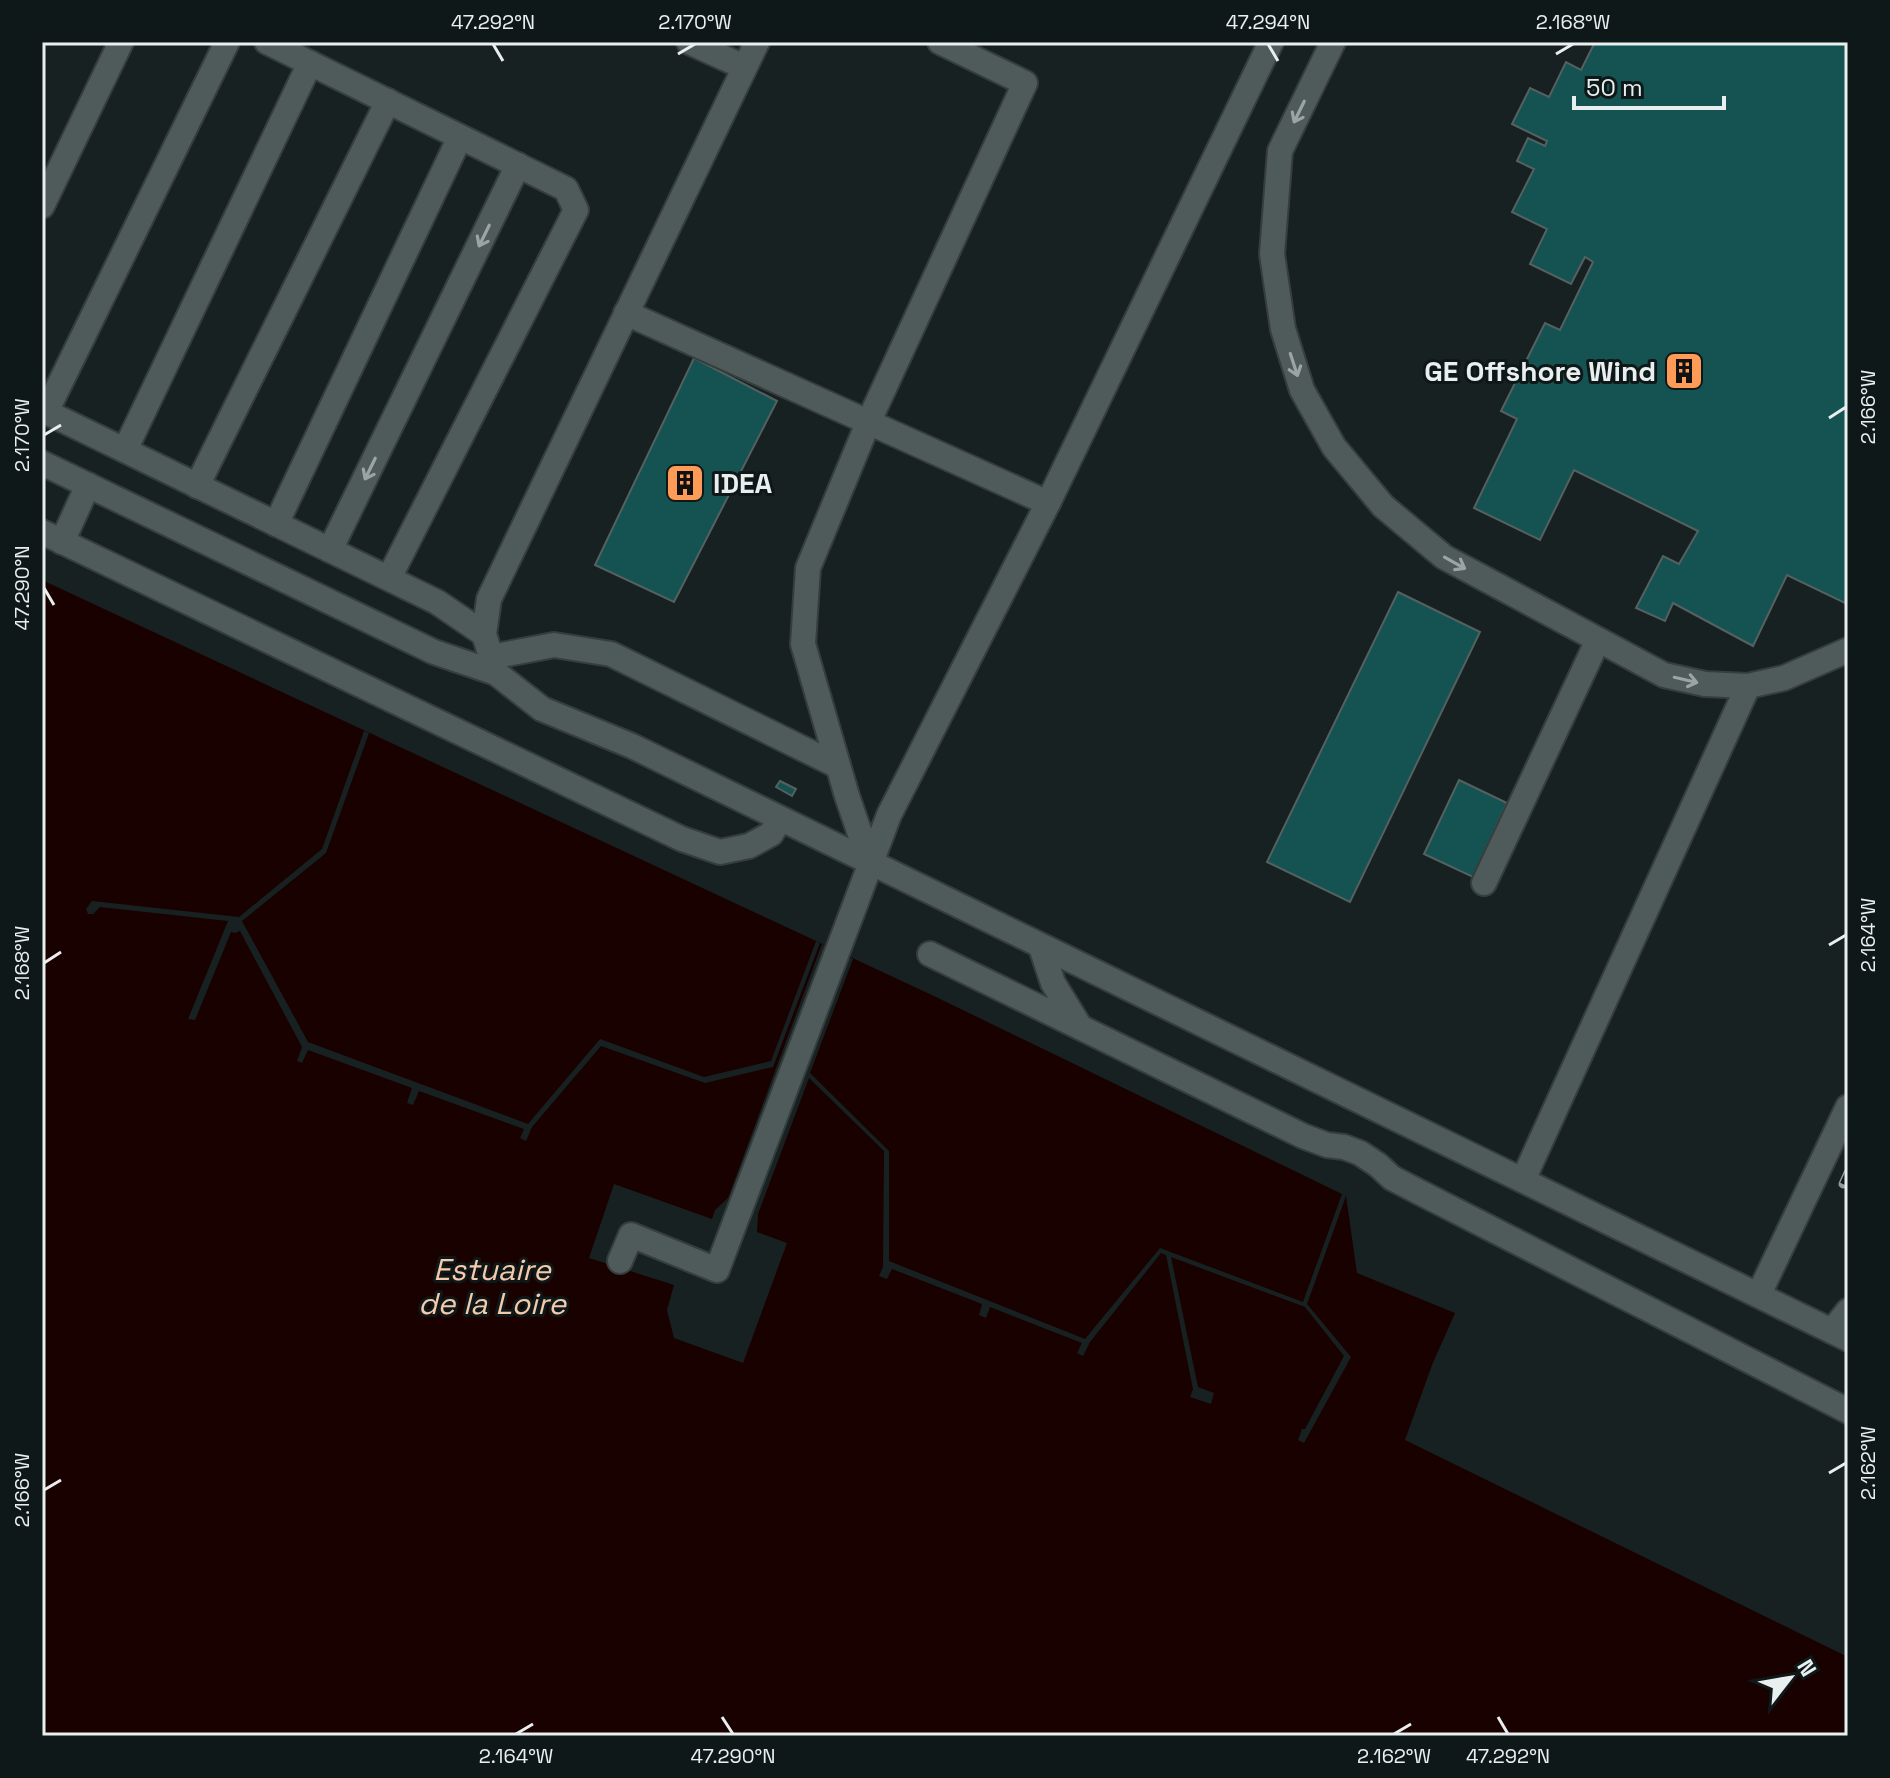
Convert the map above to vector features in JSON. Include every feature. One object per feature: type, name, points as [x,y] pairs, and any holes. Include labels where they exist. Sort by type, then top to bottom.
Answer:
[{"type":"lane","points":[[42,206],[121,42]]},
{"type":"lane","points":[[227,42],[44,411],[437,602],[542,709],[632,746],[1840,1335],[1848,1311]]},
{"type":"lane","points":[[267,42],[566,189],[576,210],[389,578]]},
{"type":"lane","points":[[490,655],[489,599],[757,42]]},
{"type":"lane","points":[[870,863],[803,644],[808,568],[868,423],[1025,83],[940,42]]},
{"type":"lane","points":[[620,1261],[631,1235],[717,1270],[889,815],[1048,503],[1271,42]]},
{"type":"lane","points":[[1333,42],[1280,151],[1272,254],[1283,329],[1302,390],[1334,447],[1383,506],[1444,557],[1664,675],[1705,684],[1748,686],[1784,678],[1848,650]]},
{"type":"lane","points":[[701,45],[744,67]]},
{"type":"lane","points":[[125,450],[310,63]]},
{"type":"lane","points":[[197,486],[388,101]]},
{"type":"lane","points":[[276,524],[460,137]]},
{"type":"lane","points":[[330,550],[518,165]]},
{"type":"lane","points":[[626,313],[1048,503]]},
{"type":"lane","points":[[42,463],[434,652],[490,655],[554,645],[611,654],[838,766]]},
{"type":"lane","points":[[88,485],[52,537],[682,839],[720,852],[735,849],[749,846],[771,834],[780,819]]},
{"type":"lane","points":[[1484,883],[1598,640]]},
{"type":"lane","points":[[1523,1180],[1748,686]]},
{"type":"lane","points":[[1041,947],[1053,983],[1080,1027]]},
{"type":"lane","points":[[930,954],[1303,1136],[1360,1153],[1392,1178],[1848,1411]]},
{"type":"lane","points":[[1759,1294],[1848,1107]]},
{"type":"water","name":"Estuaire de la Loire","points":[[42,580],[936,997],[1346,1196],[1357,1273],[1455,1313],[1405,1440],[1848,1657],[1848,1736],[42,1736]]},
{"type":"pier","points":[[364,731],[369,733],[326,853],[242,921],[308,1042],[528,1124],[600,1039],[704,1077],[771,1061],[816,941],[820,943],[773,1067],[705,1083],[601,1046],[532,1127],[526,1141],[520,1138],[524,1129],[419,1091],[413,1105],[407,1103],[412,1088],[308,1050],[302,1063],[297,1061],[302,1047],[240,931],[231,932],[195,1020],[188,1019],[228,921],[100,907],[93,914],[88,914],[86,909],[92,901],[239,917],[322,849]]},
{"type":"pier","points":[[822,944],[853,959],[810,1073],[889,1151],[889,1261],[1085,1339],[1160,1248],[1303,1302],[1342,1194],[1346,1196],[1307,1304],[1351,1357],[1304,1443],[1298,1440],[1302,1429],[1305,1429],[1344,1356],[1305,1307],[1171,1257],[1198,1387],[1214,1393],[1211,1404],[1190,1397],[1193,1389],[1166,1255],[1161,1253],[1090,1342],[1083,1356],[1077,1353],[1082,1343],[990,1307],[986,1318],[979,1315],[982,1304],[892,1269],[887,1279],[879,1276],[883,1267],[884,1151],[809,1078],[758,1214],[757,1232],[787,1243],[743,1363],[674,1338],[667,1310],[674,1285],[589,1258],[614,1184],[712,1219],[715,1210],[728,1198]]},
{"type":"building","name":"GE Offshore Wind","points":[[1595,42],[1848,42],[1848,602],[1787,575],[1753,646],[1673,603],[1665,621],[1636,608],[1663,556],[1679,564],[1698,531],[1574,470],[1540,540],[1474,508],[1517,419],[1501,411],[1545,323],[1560,330],[1593,262],[1585,257],[1571,284],[1530,264],[1547,229],[1512,212],[1534,169],[1517,161],[1528,138],[1545,146],[1547,141],[1512,124],[1530,88],[1549,97],[1566,62],[1581,70]]},
{"type":"building","name":"IDEA","points":[[694,358],[777,401],[674,602],[595,565]]},
{"type":"building","points":[[1398,592],[1480,632],[1350,902],[1267,862]]},
{"type":"building","points":[[1459,780],[1507,803],[1473,877],[1424,854]]},
{"type":"building","points":[[780,781],[796,789],[792,796],[776,787]]},
{"type":"railway","points":[[1843,1184],[1848,1173]]},
{"type":"place","name":"GE Offshore Wind","points":[[1684,371]]},
{"type":"place","name":"IDEA","points":[[685,483]]}]
